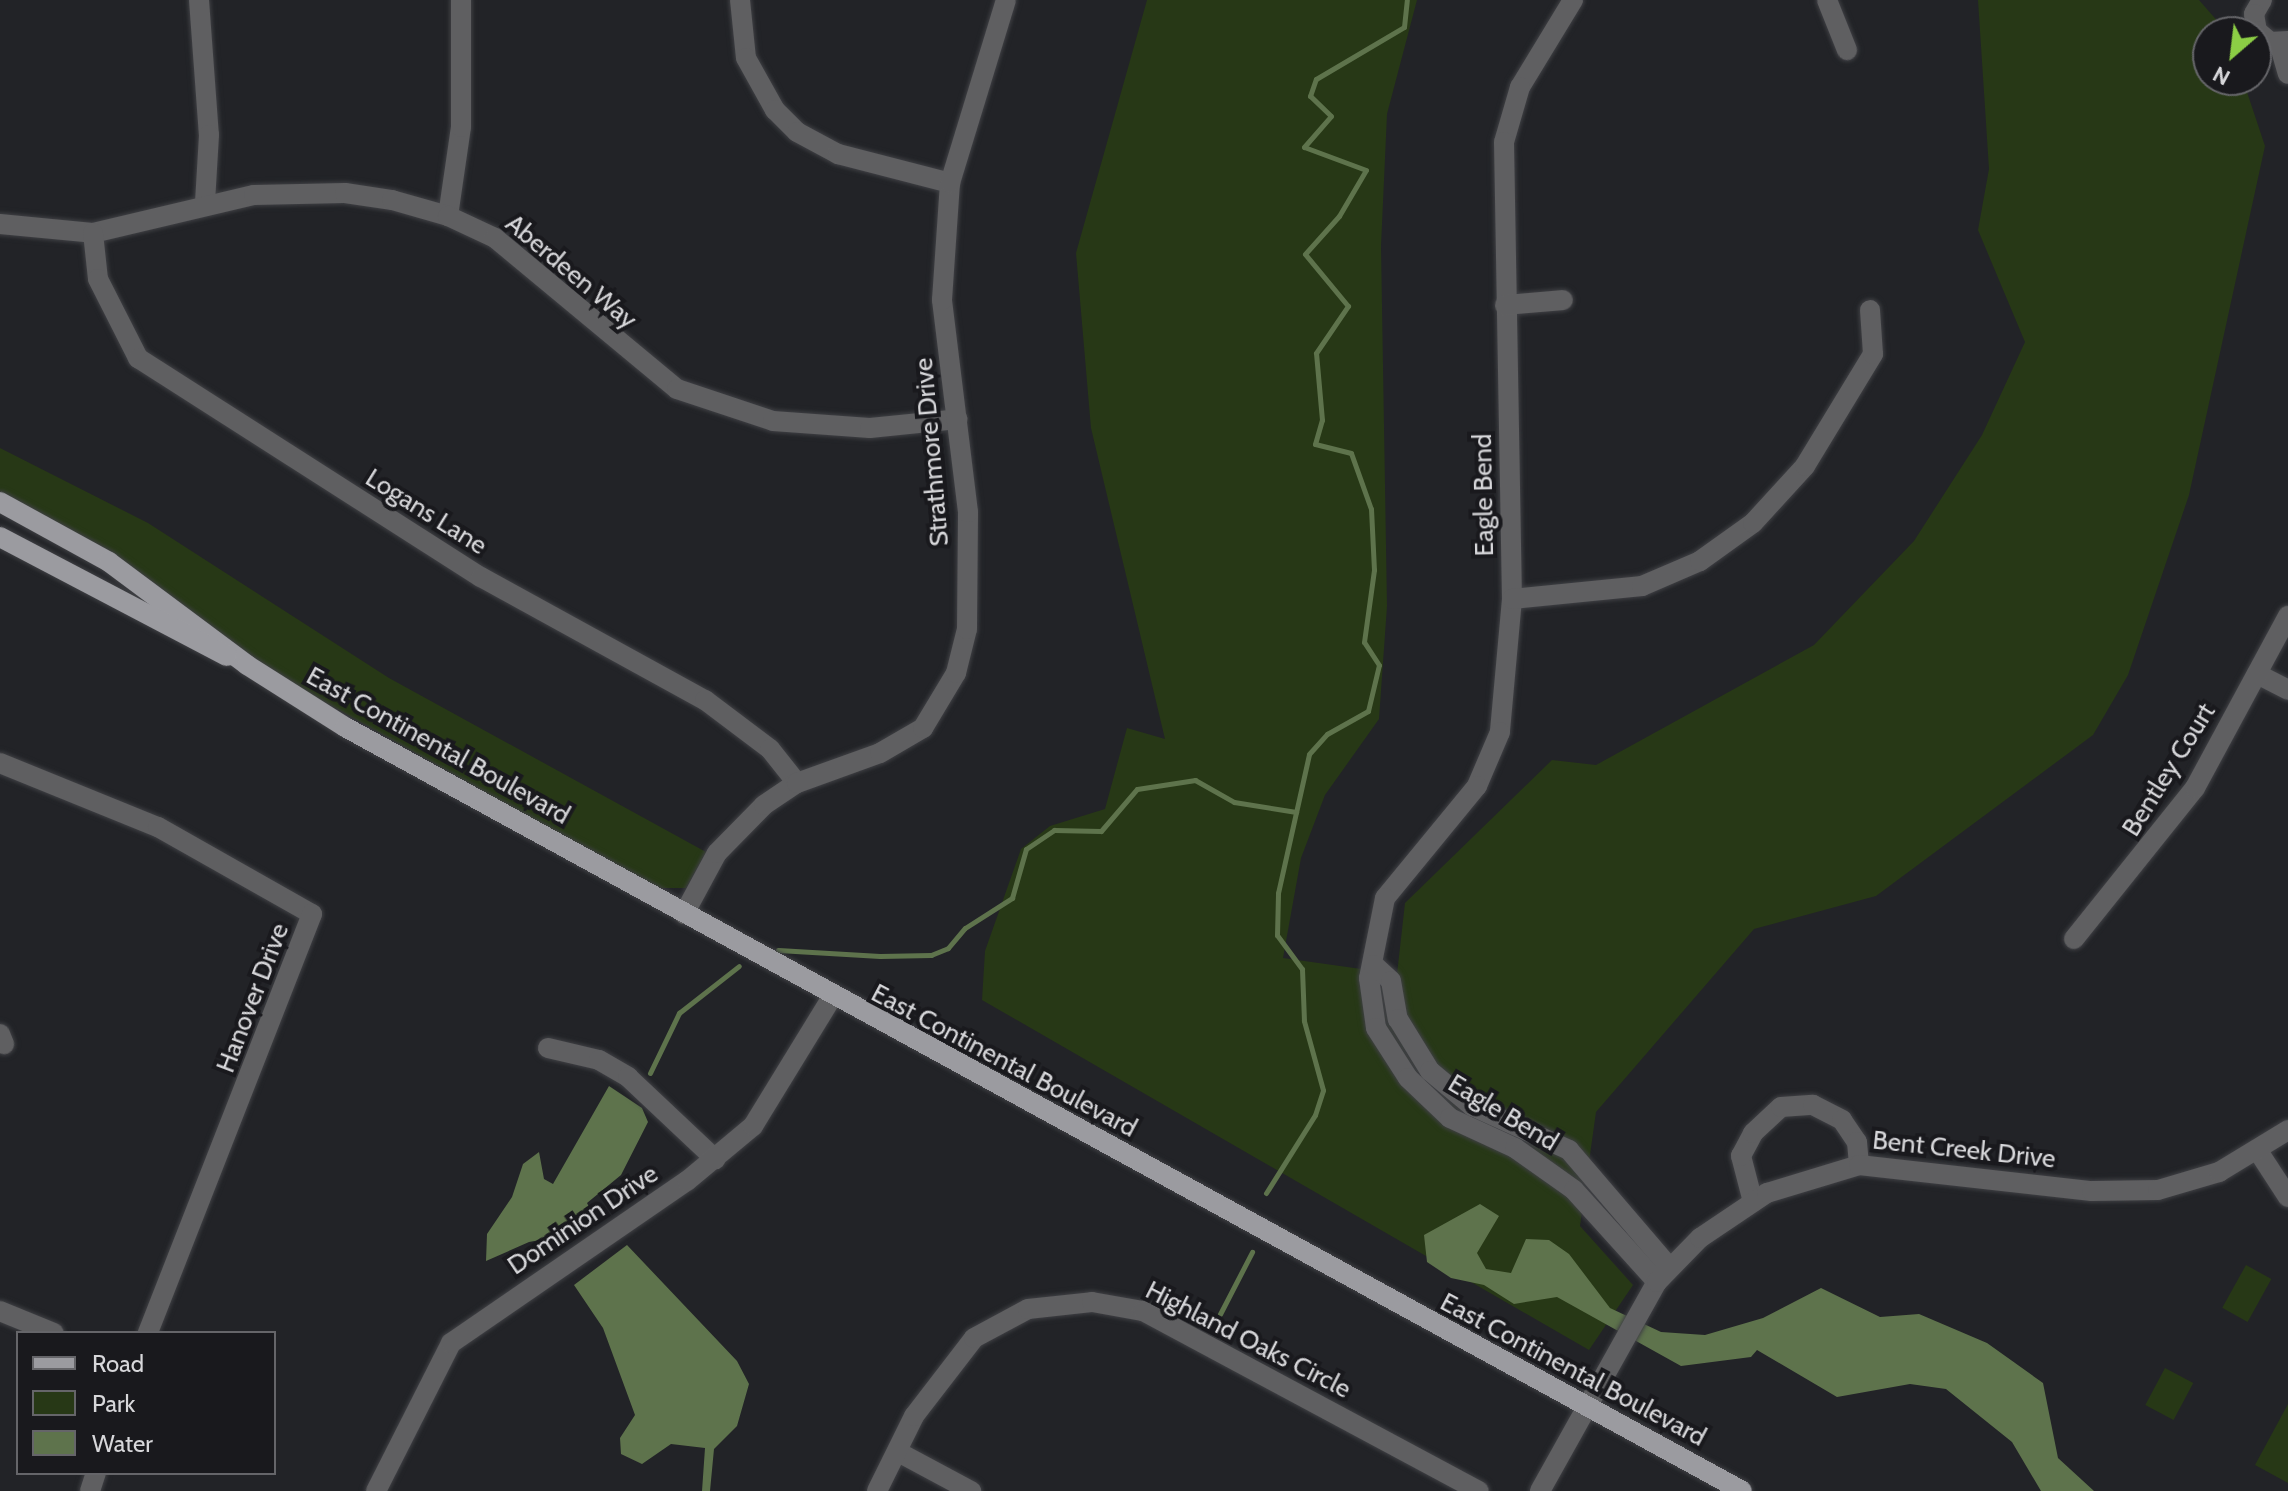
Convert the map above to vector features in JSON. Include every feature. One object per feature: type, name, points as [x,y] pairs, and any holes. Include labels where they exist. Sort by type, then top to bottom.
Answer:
[{"type":"main road","name":"East Continental Boulevard","points":[[0,502],[109,562],[247,665],[345,727],[832,997],[1742,1491]]},
{"type":"main road","name":"East Continental Boulevard","points":[[0,537],[247,665]]},
{"type":"street","points":[[199,0],[209,135],[205,203]]},
{"type":"street","points":[[448,216],[461,127],[461,0]]},
{"type":"street","points":[[740,0],[746,58],[775,110],[797,132],[838,154],[950,183]]},
{"type":"street","name":"Strathmore Drive","points":[[684,914],[717,853],[764,805],[797,783],[880,753],[923,728],[956,673],[967,629],[968,542],[958,419],[942,300],[950,183],[1006,0]]},
{"type":"street","name":"Eagle Bend","points":[[1573,0],[1520,87],[1504,142],[1512,599],[1500,732],[1477,786],[1385,898],[1377,915],[1374,965],[1369,978],[1376,1028],[1408,1078],[1450,1118],[1515,1148],[1564,1182],[1664,1275]]},
{"type":"street","points":[[1827,0],[1847,50]]},
{"type":"street","points":[[2262,0],[2254,23],[2263,37],[2283,42],[2288,74]]},
{"type":"street","name":"Aberdeen Way","points":[[0,224],[93,233],[205,203],[254,195],[345,193],[448,216],[495,238],[677,389],[773,421],[870,428],[958,419]]},
{"type":"street","name":"Logans Lane","points":[[93,233],[98,279],[138,358],[481,577],[705,700],[770,749],[797,783]]},
{"type":"street","points":[[1505,305],[1563,300]]},
{"type":"street","points":[[1512,599],[1642,586],[1700,561],[1753,523],[1805,466],[1873,354],[1870,310]]},
{"type":"street","name":"Bentley Court","points":[[2074,939],[2195,788],[2288,616]]},
{"type":"street","points":[[2257,674],[2288,690]]},
{"type":"street","name":"Hanover Drive","points":[[0,763],[158,827],[312,914],[149,1331]]},
{"type":"street","name":"Eagle Bend","points":[[1374,965],[1391,981],[1398,1019],[1430,1071],[1472,1106],[1569,1150],[1664,1275]]},
{"type":"street","name":"Dominion Drive","points":[[376,1491],[451,1343],[715,1159],[777,1094],[832,997]]},
{"type":"street","points":[[548,1048],[599,1060],[628,1077],[715,1159]]},
{"type":"street","points":[[1753,1202],[1741,1156],[1753,1133],[1781,1107],[1813,1105],[1842,1120],[1857,1142],[1859,1165]]},
{"type":"street","name":"Bent Creek Drive","points":[[1540,1491],[1639,1308],[1664,1275],[1700,1238],[1753,1202],[1800,1178],[1859,1165],[2126,1192],[2213,1174],[2258,1151],[2288,1130]]},
{"type":"street","points":[[2258,1151],[2288,1197]]},
{"type":"street","name":"Highland Oaks Circle","points":[[877,1491],[900,1453],[914,1416],[974,1338],[1028,1309],[1092,1302],[1143,1311],[1479,1491]]},
{"type":"street","points":[[0,1311],[49,1331]]},
{"type":"street","points":[[900,1453],[971,1491]]},
{"type":"green space","points":[[1147,0],[1417,0],[1387,114],[1381,246],[1387,606],[1379,719],[1325,795],[1301,858],[1283,958],[1397,974],[1405,903],[1552,760],[1596,765],[1814,645],[1914,541],[1982,435],[2025,342],[1978,230],[1989,169],[1978,0],[2199,0],[2213,16],[2192,16],[2192,96],[2248,96],[2265,146],[2189,495],[2128,675],[2093,735],[1876,896],[1754,929],[1596,1112],[1580,1226],[1633,1285],[1589,1350],[982,1000],[985,951],[1021,849],[1050,826],[1105,809],[1127,728],[1165,739],[1091,428],[1076,253]]},
{"type":"green space","points":[[0,448],[148,523],[389,678],[706,852],[686,888],[656,888],[275,674],[134,568],[0,495]]},
{"type":"green space","points":[[2246,1265],[2271,1279],[2248,1322],[2222,1308]]},
{"type":"green space","points":[[2165,1368],[2193,1383],[2174,1420],[2145,1405]]},
{"type":"green space","points":[[2288,1404],[2288,1483],[2255,1465]]},
{"type":"water","points":[[609,1086],[642,1108],[648,1122],[621,1175],[587,1203],[596,1221],[578,1233],[529,1242],[486,1261],[487,1234],[512,1197],[523,1164],[539,1152],[544,1179],[553,1184]]},
{"type":"water","points":[[1480,1204],[1499,1216],[1477,1253],[1486,1269],[1511,1273],[1526,1239],[1549,1240],[1569,1254],[1610,1308],[1661,1332],[1705,1335],[1763,1318],[1821,1288],[1880,1317],[1919,1314],[1987,1343],[2043,1383],[2058,1458],[2094,1491],[2041,1491],[2012,1442],[1946,1389],[1910,1384],[1837,1397],[1757,1350],[1751,1357],[1681,1366],[1557,1297],[1514,1304],[1484,1285],[1451,1278],[1427,1262],[1424,1235]]},
{"type":"water","points":[[627,1245],[737,1361],[749,1384],[737,1426],[714,1449],[710,1491],[702,1491],[705,1448],[671,1444],[642,1464],[621,1454],[620,1438],[635,1415],[603,1328],[574,1285]]},
{"type":"waterway","points":[[1266,1193],[1315,1115],[1323,1090],[1304,1021],[1302,969],[1277,935],[1278,893],[1309,754],[1327,734],[1368,711],[1379,665],[1364,642],[1374,570],[1371,509],[1351,453],[1315,444],[1322,420],[1316,353],[1348,306],[1305,254],[1339,216],[1366,170],[1304,147],[1331,116],[1310,96],[1316,79],[1404,27],[1407,0]]},
{"type":"waterway","points":[[778,950],[880,956],[931,955],[948,948],[965,928],[1012,898],[1026,849],[1054,830],[1101,831],[1137,789],[1195,780],[1234,802],[1296,812]]},
{"type":"waterway","points":[[650,1073],[679,1013],[739,966]]},
{"type":"waterway","points":[[1220,1314],[1252,1252]]}]
